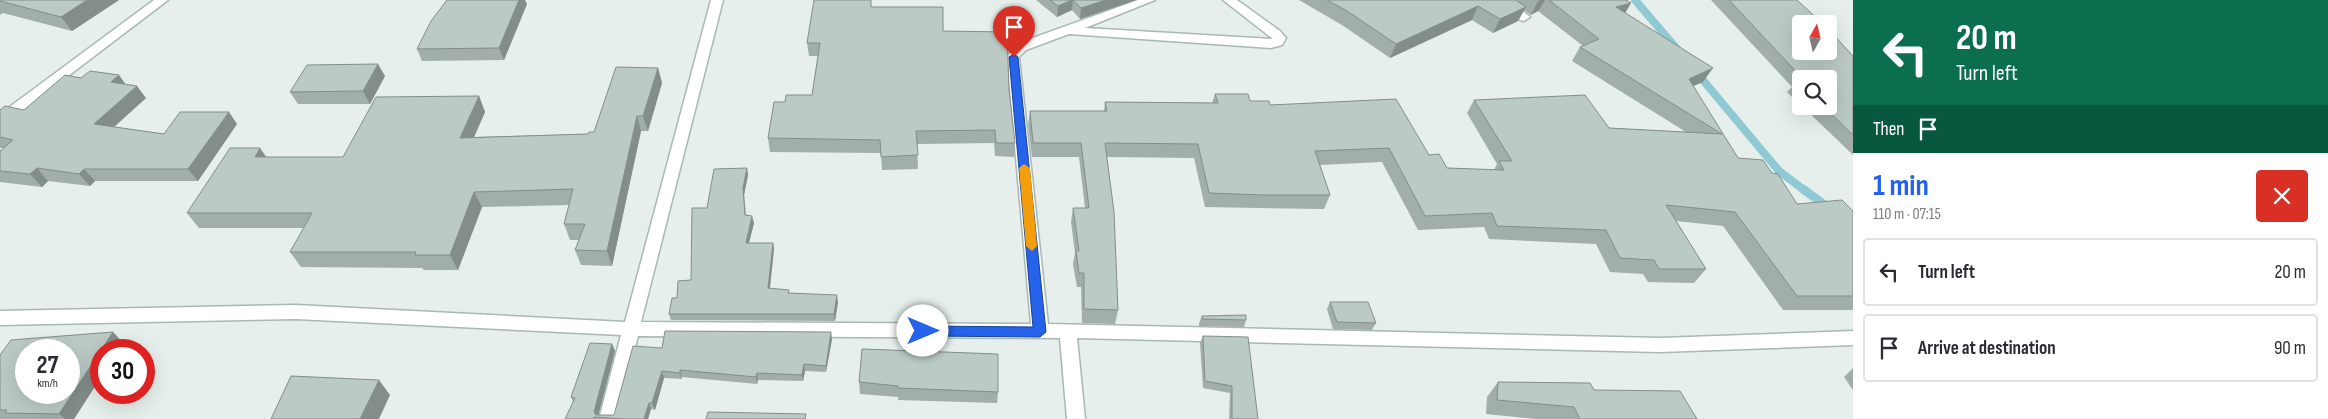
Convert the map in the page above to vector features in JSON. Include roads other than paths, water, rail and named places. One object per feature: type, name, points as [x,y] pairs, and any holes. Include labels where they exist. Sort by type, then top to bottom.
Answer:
[{"type":"street","points":[[0,121],[162,0]]},
{"type":"street","points":[[608,419],[717,0]]},
{"type":"street","points":[[1040,332],[1014,57],[1021,47],[1149,0]]},
{"type":"street","points":[[1068,30],[1271,44],[1278,42],[1280,38],[1276,34],[1229,0]]},
{"type":"street","points":[[1502,0],[1524,16]]},
{"type":"street","points":[[0,318],[296,312],[630,329],[1068,332],[1660,346],[1853,338]]},
{"type":"street","points":[[1068,332],[1076,419]]},
{"type":"waterway","points":[[1635,0],[1677,49]]},
{"type":"waterway","points":[[1697,73],[1779,171],[1804,190]]},
{"type":"waterway","points":[[1803,189],[1830,209]]}]
